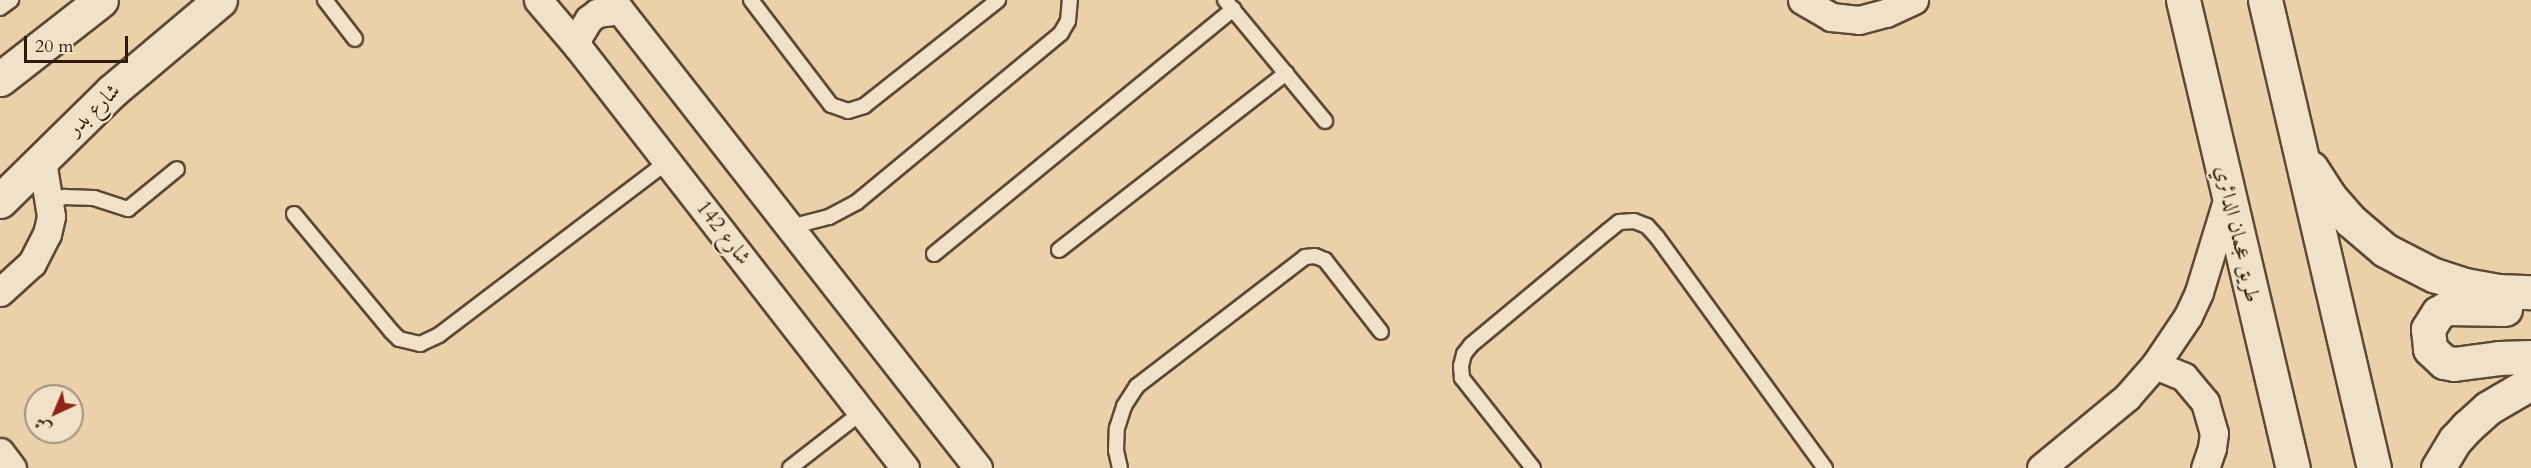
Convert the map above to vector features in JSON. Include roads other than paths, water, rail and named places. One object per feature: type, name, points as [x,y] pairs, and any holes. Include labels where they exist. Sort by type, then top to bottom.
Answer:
[{"type":"main road","points":[[0,79],[101,0]]},
{"type":"main road","name":"شارع بدر","points":[[0,201],[111,91],[220,0]]},
{"type":"main road","name":"طريق عجمان الدائري","points":[[2183,0],[2293,468]]},
{"type":"main road","points":[[2265,0],[2374,468]]},
{"type":"main road","points":[[2297,138],[2330,196],[2351,221],[2385,250],[2434,275],[2466,285],[2531,292]]},
{"type":"main road","points":[[2531,310],[2447,308],[2431,320],[2427,340],[2436,357],[2454,364],[2499,358],[2531,357]]},
{"type":"main road","points":[[2438,468],[2455,440],[2467,427],[2488,408],[2531,383]]},
{"type":"street","name":"شارع 142","points":[[538,0],[668,161],[905,468]]},
{"type":"street","points":[[1802,0],[1831,16],[1859,20],[1886,13],[1914,0]]},
{"type":"street","points":[[578,47],[578,37],[589,19],[616,5],[978,468]]},
{"type":"street","points":[[0,292],[32,263],[40,249],[51,216],[42,161]]},
{"type":"street","points":[[2041,468],[2127,397],[2155,365],[2192,308],[2213,251],[2228,197]]},
{"type":"street","points":[[2155,365],[2184,377],[2205,402],[2214,433],[2205,468]]},
{"type":"street","points":[[0,452],[12,468]]},
{"type":"lane","points":[[0,8],[11,0]]},
{"type":"lane","points":[[325,0],[356,39]]},
{"type":"lane","points":[[751,0],[831,105],[848,111],[864,106],[998,0]]},
{"type":"lane","points":[[790,227],[829,217],[857,202],[1062,33],[1068,21],[1070,0]]},
{"type":"lane","points":[[934,254],[1229,5],[1325,121]]},
{"type":"lane","points":[[1059,250],[1286,73]]},
{"type":"lane","points":[[294,214],[391,331],[399,339],[420,344],[439,336],[668,161]]},
{"type":"lane","points":[[50,204],[64,197],[94,198],[128,209],[177,169]]},
{"type":"lane","points":[[1533,468],[1462,378],[1461,366],[1464,354],[1619,222],[1634,220],[1647,226],[1657,237],[1825,468]]},
{"type":"lane","points":[[1120,468],[1116,451],[1117,428],[1124,406],[1137,386],[1305,257],[1315,256],[1325,260],[1381,332]]},
{"type":"lane","points":[[790,468],[861,412]]}]
